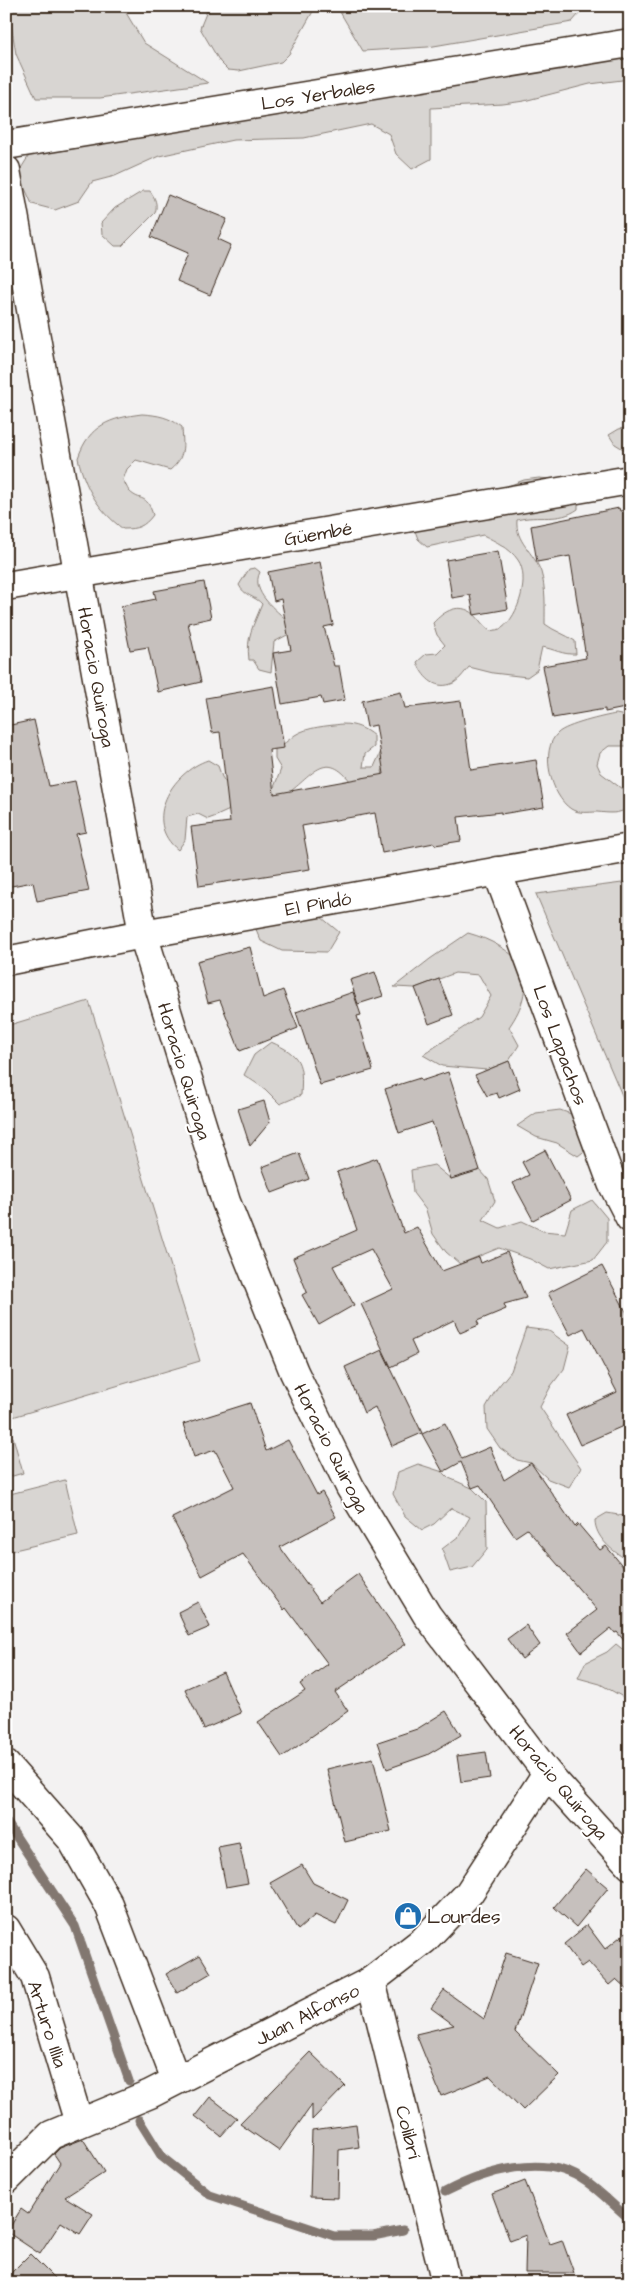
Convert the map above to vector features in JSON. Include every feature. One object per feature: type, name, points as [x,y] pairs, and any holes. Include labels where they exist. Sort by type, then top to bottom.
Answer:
[{"type":"street","name":"Los Yerbales","points":[[6,145],[630,43]]},
{"type":"street","name":"Horacio Quiroga","points":[[6,170],[143,934],[226,1202],[294,1372],[350,1487],[427,1614],[547,1772],[630,1865]]},
{"type":"street","name":"Güembé","points":[[6,586],[630,480]]},
{"type":"street","name":"El Pindó","points":[[6,961],[143,934],[630,848]]},
{"type":"street","name":"Los Lapachos","points":[[497,871],[612,1183],[630,1218]]},
{"type":"street","points":[[6,1765],[72,1840],[109,1905],[176,2080]]},
{"type":"street","name":"Juan Alfonso","points":[[6,2180],[51,2135],[150,2094],[371,1981],[424,1940],[469,1893],[547,1772]]},
{"type":"street","name":"Arturo Illia","points":[[6,1929],[35,1977],[79,2123]]},
{"type":"street","name":"Colibrí","points":[[371,1981],[446,2283]]},
{"type":"shaded area","points":[[8,6],[122,6],[144,43],[208,83],[100,98],[36,98],[16,54]]},
{"type":"shaded area","points":[[209,6],[316,6],[289,54],[281,62],[239,71],[228,70],[220,62],[200,28]]},
{"type":"shaded area","points":[[346,6],[586,6],[572,22],[428,47],[363,51],[340,12]]},
{"type":"shaded area","points":[[630,57],[630,79],[590,84],[524,101],[431,108],[431,159],[412,169],[396,154],[389,134],[371,124],[304,138],[233,140],[159,156],[115,176],[92,182],[79,201],[55,210],[32,204],[18,173],[30,154]]},
{"type":"shaded area","points":[[143,191],[150,191],[153,196],[156,204],[155,213],[122,246],[115,246],[102,234],[101,223],[115,208]]},
{"type":"shaded area","points":[[142,414],[163,417],[182,427],[182,451],[179,460],[170,470],[136,460],[127,469],[123,480],[128,490],[148,503],[153,515],[140,526],[123,529],[106,514],[94,498],[84,479],[78,458],[88,438],[102,425],[120,418]]},
{"type":"shaded area","points":[[630,427],[630,444],[625,450],[615,444],[609,435],[619,429]]},
{"type":"shaded area","points":[[539,478],[562,480],[578,496],[578,509],[571,513],[556,517],[517,520],[519,535],[538,565],[543,578],[545,624],[575,641],[576,654],[563,653],[542,647],[537,670],[527,677],[493,673],[469,667],[454,683],[439,685],[434,683],[425,677],[417,662],[426,654],[437,653],[445,645],[437,635],[433,623],[442,615],[457,608],[468,610],[474,614],[490,631],[501,629],[518,606],[523,586],[523,576],[515,556],[502,545],[483,535],[427,547],[418,539],[414,528],[461,498],[484,490],[500,489],[524,480]]},
{"type":"shaded area","points":[[255,568],[260,572],[258,587],[261,593],[271,606],[289,622],[289,634],[274,642],[271,672],[259,669],[253,660],[249,660],[249,638],[262,604],[247,594],[239,585],[249,569]]},
{"type":"shaded area","points":[[616,714],[630,717],[630,746],[609,746],[600,753],[597,764],[601,773],[630,795],[630,807],[614,813],[574,811],[564,803],[553,784],[548,761],[552,741],[558,733],[569,727]]},
{"type":"shaded area","points":[[342,724],[359,727],[374,736],[374,747],[365,754],[363,767],[374,767],[383,747],[388,761],[382,771],[385,782],[353,785],[343,773],[334,767],[326,766],[318,769],[280,797],[240,806],[208,819],[198,814],[187,817],[185,840],[178,850],[167,838],[162,825],[162,812],[166,799],[173,786],[195,766],[208,760],[218,766],[222,777],[230,789],[273,790],[281,769],[275,759],[275,748],[305,730]]},
{"type":"shaded area","points":[[630,882],[630,1114],[536,894]]},
{"type":"shaded area","points":[[297,910],[321,917],[339,932],[327,952],[282,951],[261,941],[252,920]]},
{"type":"shaded area","points":[[468,933],[499,946],[525,966],[523,998],[518,1012],[509,1027],[519,1045],[509,1061],[487,1070],[442,1066],[423,1055],[479,1017],[491,996],[479,975],[455,973],[415,988],[394,987]]},
{"type":"shaded area","points":[[89,1001],[200,1361],[6,1419],[6,1026]]},
{"type":"shaded area","points":[[271,1042],[289,1051],[298,1061],[300,1068],[301,1095],[280,1104],[265,1089],[244,1075],[254,1055]]},
{"type":"shaded area","points":[[560,1110],[588,1120],[595,1143],[578,1156],[557,1143],[536,1137],[517,1126],[536,1113]]},
{"type":"shaded area","points":[[434,1165],[451,1179],[480,1170],[488,1179],[495,1201],[483,1220],[500,1228],[522,1221],[543,1231],[565,1233],[572,1210],[592,1200],[607,1218],[607,1242],[593,1260],[549,1269],[530,1259],[499,1248],[460,1264],[446,1252],[433,1234],[426,1210],[413,1193],[411,1170]]},
{"type":"shaded area","points":[[526,1328],[549,1331],[570,1346],[564,1369],[551,1386],[540,1407],[581,1468],[569,1487],[548,1479],[531,1463],[517,1460],[500,1448],[487,1429],[486,1407],[497,1388],[511,1371]]},
{"type":"shaded area","points":[[13,1437],[23,1473],[6,1478],[6,1439]]},
{"type":"shaded area","points":[[418,1464],[443,1472],[449,1478],[472,1488],[486,1502],[487,1549],[472,1567],[450,1572],[442,1549],[459,1536],[470,1517],[451,1508],[434,1524],[422,1530],[405,1516],[393,1494],[398,1472]]},
{"type":"shaded area","points":[[65,1480],[78,1535],[6,1552],[6,1495]]},
{"type":"shaded area","points":[[607,1513],[630,1517],[630,1557],[626,1559],[610,1548],[598,1532],[595,1520]]},
{"type":"shaded area","points":[[616,1644],[630,1658],[630,1701],[600,1684],[578,1678],[585,1663],[607,1652]]},
{"type":"building","points":[[168,195],[227,219],[218,239],[231,245],[210,295],[177,281],[188,253],[151,237]]},
{"type":"building","points":[[619,508],[620,511],[630,509],[630,707],[605,712],[605,709],[553,718],[543,666],[586,658],[570,556],[537,562],[531,526]]},
{"type":"building","points":[[498,551],[508,609],[474,615],[470,595],[452,598],[446,560]]},
{"type":"building","points":[[320,562],[333,625],[324,627],[334,666],[339,666],[345,700],[323,704],[321,697],[282,704],[273,653],[291,650],[281,599],[274,601],[268,572]]},
{"type":"building","points":[[204,582],[211,618],[188,623],[201,682],[158,692],[148,647],[130,650],[121,606],[156,599],[154,591]]},
{"type":"building","points":[[274,686],[284,748],[269,750],[274,794],[384,774],[376,725],[367,727],[362,701],[401,692],[405,708],[461,701],[471,770],[536,760],[544,807],[501,814],[501,812],[458,817],[461,841],[435,845],[434,843],[382,853],[375,813],[302,826],[310,869],[199,886],[191,827],[230,822],[220,732],[212,733],[206,698]]},
{"type":"building","points":[[34,720],[49,786],[75,781],[86,832],[76,834],[89,891],[37,901],[33,882],[6,887],[6,726]]},
{"type":"building","points":[[250,947],[263,998],[283,990],[298,1028],[240,1051],[220,1000],[208,1003],[197,961]]},
{"type":"building","points":[[375,972],[383,996],[358,1004],[350,980]]},
{"type":"building","points":[[439,979],[453,1015],[429,1024],[415,988]]},
{"type":"building","points":[[353,992],[361,1015],[357,1016],[373,1070],[320,1085],[296,1012]]},
{"type":"building","points":[[509,1061],[520,1089],[499,1098],[497,1093],[487,1096],[475,1075]]},
{"type":"building","points":[[448,1072],[480,1170],[451,1179],[432,1122],[399,1133],[385,1089],[420,1078],[421,1081]]},
{"type":"building","points":[[264,1101],[270,1122],[250,1146],[238,1109]]},
{"type":"building","points":[[545,1150],[571,1200],[533,1220],[513,1183],[529,1175],[522,1162]]},
{"type":"building","points":[[299,1153],[309,1179],[272,1193],[262,1167]]},
{"type":"building","points":[[377,1158],[404,1233],[417,1227],[442,1271],[479,1257],[481,1263],[507,1252],[526,1298],[504,1304],[506,1309],[477,1321],[479,1325],[460,1333],[454,1320],[411,1341],[417,1354],[391,1367],[361,1304],[393,1289],[371,1249],[333,1266],[354,1305],[319,1325],[302,1295],[307,1292],[293,1258],[357,1230],[337,1172]]},
{"type":"building","points":[[602,1266],[630,1319],[630,1423],[580,1445],[566,1415],[617,1392],[584,1328],[570,1335],[548,1293]]},
{"type":"building","points":[[382,1350],[422,1433],[392,1446],[375,1407],[364,1413],[345,1367]]},
{"type":"building","points":[[250,1403],[266,1451],[288,1440],[317,1495],[322,1492],[336,1517],[280,1547],[320,1602],[358,1574],[406,1644],[335,1692],[348,1711],[282,1757],[258,1722],[305,1691],[300,1684],[328,1664],[286,1608],[284,1610],[243,1554],[202,1576],[172,1518],[234,1487],[215,1450],[194,1457],[183,1424]]},
{"type":"building","points":[[445,1423],[462,1459],[490,1447],[504,1480],[531,1463],[575,1527],[578,1524],[600,1550],[606,1546],[630,1575],[630,1648],[617,1632],[615,1633],[611,1628],[581,1652],[567,1633],[597,1610],[527,1529],[515,1537],[480,1485],[472,1488],[461,1462],[443,1472],[422,1434]]},
{"type":"building","points":[[198,1602],[210,1627],[189,1636],[178,1612]]},
{"type":"building","points":[[526,1625],[540,1645],[522,1659],[507,1639]]},
{"type":"building","points":[[223,1672],[241,1713],[204,1729],[185,1689]]},
{"type":"building","points":[[446,1711],[461,1735],[427,1755],[387,1769],[378,1742],[417,1729]]},
{"type":"building","points":[[486,1752],[490,1778],[461,1782],[457,1756]]},
{"type":"building","points":[[373,1758],[391,1831],[345,1842],[327,1769]]},
{"type":"building","points":[[239,1843],[248,1883],[226,1887],[218,1847]]},
{"type":"building","points":[[302,1865],[313,1883],[348,1900],[336,1925],[315,1915],[298,1930],[270,1883]]},
{"type":"building","points":[[586,1869],[608,1888],[576,1927],[554,1907]]},
{"type":"building","points":[[587,1925],[605,1949],[630,1929],[630,1992],[616,1979],[609,1985],[588,1962],[581,1967],[564,1944]]},
{"type":"building","points":[[506,1953],[538,1963],[515,2032],[559,2075],[523,2110],[490,2076],[441,2096],[416,2034],[454,2025],[431,2008],[444,1990],[484,2019]]},
{"type":"building","points":[[200,1955],[211,1973],[177,1993],[166,1974]]},
{"type":"building","points":[[310,2052],[345,2086],[312,2120],[312,2105],[279,2151],[240,2124]]},
{"type":"building","points":[[210,2097],[237,2118],[221,2136],[195,2116]]},
{"type":"building","points":[[356,2124],[359,2147],[339,2150],[338,2198],[310,2197],[312,2130]]},
{"type":"building","points":[[83,2139],[104,2172],[65,2197],[93,2214],[80,2234],[61,2222],[40,2254],[7,2232],[21,2209],[28,2214],[60,2163],[54,2154],[60,2148]]},
{"type":"building","points":[[525,2181],[550,2244],[562,2240],[574,2273],[525,2273],[526,2235],[510,2241],[492,2194]]},
{"type":"building","points":[[30,2254],[59,2283],[6,2283],[6,2278]]},
{"type":"waterway","points":[[6,1821],[75,1926],[129,2081]]},
{"type":"waterway","points":[[139,2120],[162,2157],[210,2195],[334,2236],[373,2236],[403,2230]]},
{"type":"waterway","points":[[445,2192],[478,2177],[496,2172],[534,2166],[552,2168],[569,2172],[591,2185],[626,2216],[630,2224]]},
{"type":"place","name":"Lourdes","points":[[408,1916]]}]
